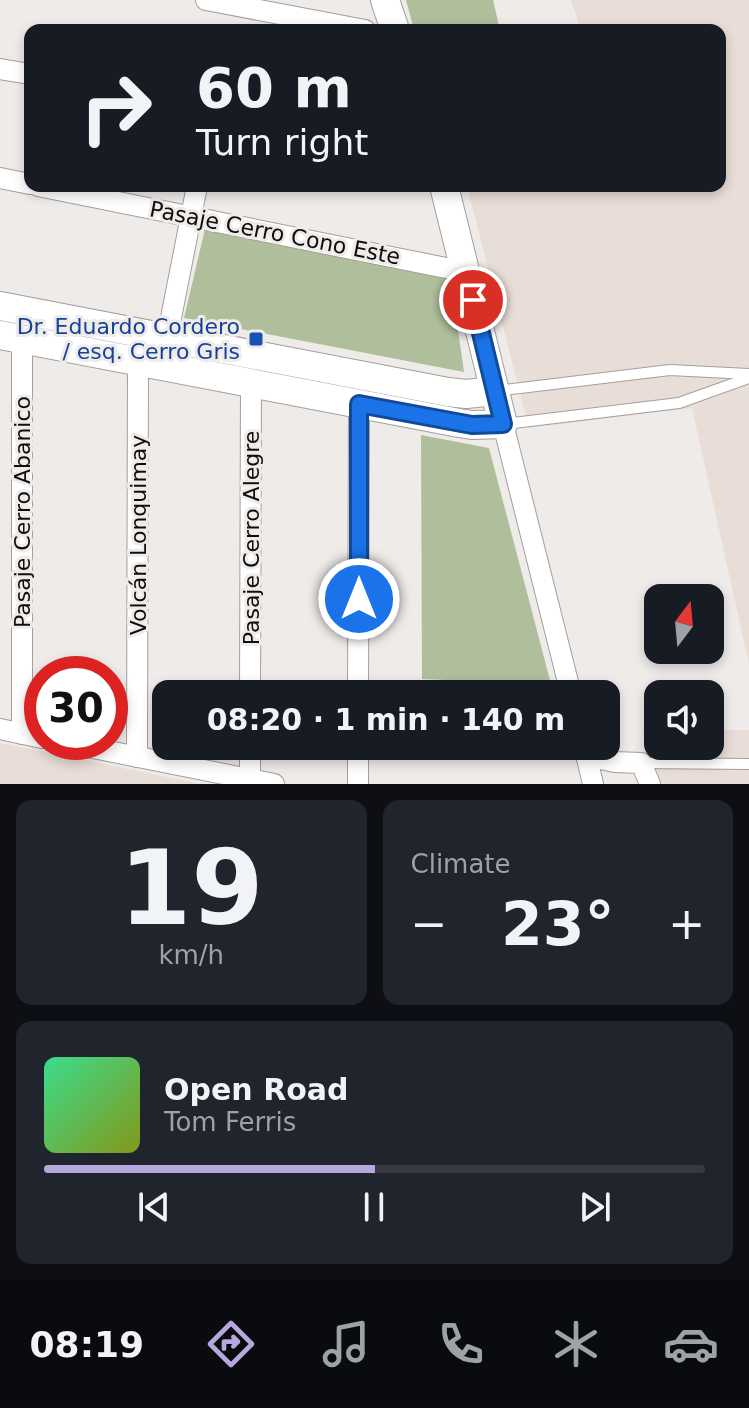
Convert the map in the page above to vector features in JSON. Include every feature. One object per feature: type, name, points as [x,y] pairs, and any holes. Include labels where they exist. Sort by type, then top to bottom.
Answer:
[{"type":"street","points":[[206,0],[333,24]]},
{"type":"street","points":[[385,0],[393,24]]},
{"type":"street","points":[[0,69],[24,73]]},
{"type":"street","points":[[0,178],[24,183]]},
{"type":"street","name":"Pasaje Cerro Cono Este","points":[[68,192],[466,272]]},
{"type":"street","points":[[167,338],[196,192]]},
{"type":"street","points":[[446,192],[567,680]]},
{"type":"street","points":[[0,306],[448,392],[495,391]]},
{"type":"street","points":[[11,337],[472,425],[503,424]]},
{"type":"street","name":"Pasaje Cerro Abanico","points":[[11,337],[28,656]]},
{"type":"street","name":"Volcán Lonquimay","points":[[137,757],[138,361]]},
{"type":"street","name":"Pasaje Cerro Alegre","points":[[250,680],[251,383]]},
{"type":"street","points":[[358,680],[359,404]]},
{"type":"street","points":[[0,729],[24,734]]},
{"type":"street","points":[[128,755],[274,784]]},
{"type":"street","points":[[250,760],[250,779]]},
{"type":"street","points":[[358,760],[358,784]]},
{"type":"street","points":[[587,760],[593,784]]},
{"type":"street","points":[[610,760],[641,763],[650,784]]},
{"type":"lane","points":[[495,391],[670,370],[749,376]]},
{"type":"lane","points":[[503,424],[679,403],[749,376]]},
{"type":"lane","points":[[641,763],[749,764]]},
{"type":"shaded area","points":[[571,0],[749,0],[749,664],[692,408],[529,428],[469,192],[726,192],[726,24],[579,24]]},
{"type":"shaded area","points":[[724,730],[749,730],[749,784],[659,784],[652,760],[724,760]]},
{"type":"shaded area","points":[[0,743],[24,748],[24,760],[83,760],[201,784],[0,784]]},
{"type":"green space","points":[[406,0],[493,0],[499,24],[412,24]]},
{"type":"green space","points":[[205,229],[451,280],[464,372],[184,318]]},
{"type":"green space","points":[[421,435],[489,448],[550,680],[422,679]]},
{"type":"place","name":"Dr. Eduardo Cordero / esq. Cerro Gris","points":[[256,339]]},
{"type":"route","points":[[359,599],[359,404],[472,425],[503,424],[473,300]]}]
